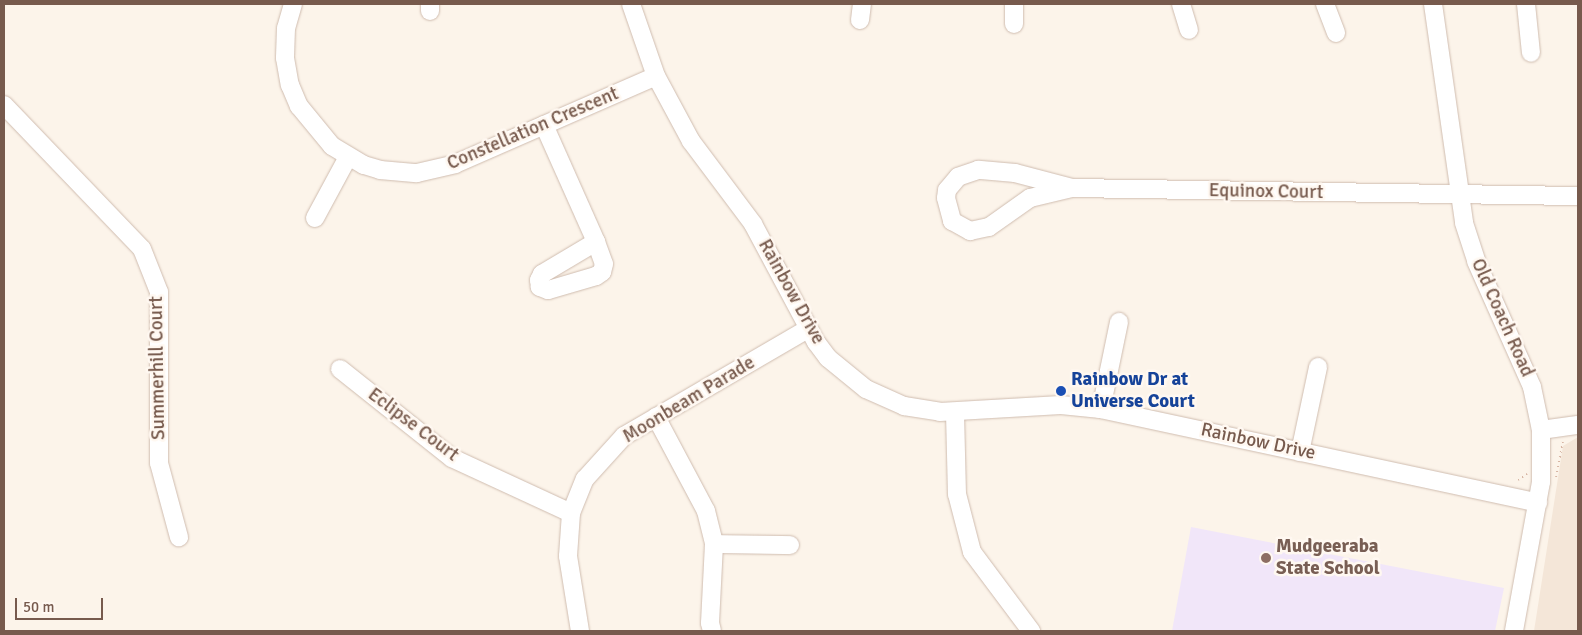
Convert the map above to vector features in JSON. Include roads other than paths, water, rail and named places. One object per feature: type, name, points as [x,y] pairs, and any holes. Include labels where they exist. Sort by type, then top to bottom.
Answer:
[{"type":"street","name":"Constellation Crescent","points":[[293,4],[284,44],[290,85],[299,106],[315,129],[348,157],[364,165],[398,172],[435,170],[656,76]]},
{"type":"street","name":"Rainbow Drive","points":[[631,4],[656,76],[691,141],[760,236],[808,330],[828,358],[866,389],[904,406],[955,413],[1061,405],[1101,409],[1538,502]]},
{"type":"street","points":[[1014,4],[1014,24]]},
{"type":"street","points":[[1181,4],[1189,30]]},
{"type":"street","points":[[1325,4],[1336,33]]},
{"type":"street","name":"Old Coach Road","points":[[1433,4],[1460,194],[1471,249],[1529,378],[1541,430],[1543,461],[1538,502],[1514,631]]},
{"type":"street","points":[[1526,4],[1531,53]]},
{"type":"street","name":"Summerhill Court","points":[[4,105],[142,249],[159,292],[160,463],[179,537]]},
{"type":"street","points":[[544,125],[596,242]]},
{"type":"street","points":[[315,218],[348,157]]},
{"type":"street","name":"Equinox Court","points":[[1072,188],[1061,182],[1015,173],[978,170],[958,177],[948,190],[946,198],[948,211],[956,225],[970,231],[980,230],[1030,198],[1072,188],[1413,195],[1578,196]]},
{"type":"street","points":[[1101,409],[1119,322]]},
{"type":"street","name":"Moonbeam Parade","points":[[580,631],[568,556],[571,513],[585,479],[603,455],[624,436],[808,330]]},
{"type":"street","points":[[1300,452],[1318,367]]},
{"type":"street","name":"Eclipse Court","points":[[340,369],[452,458],[571,513]]},
{"type":"street","points":[[955,413],[957,494],[972,552],[1031,631]]},
{"type":"street","points":[[656,417],[706,511],[714,544],[710,623],[712,631]]},
{"type":"street","points":[[1541,430],[1578,425]]},
{"type":"street","points":[[714,544],[790,545]]},
{"type":"place","name":"Rainbow Dr at Universe Court","points":[[1061,391]]},
{"type":"place","name":"Mudgeeraba State School","points":[[1266,558]]}]
